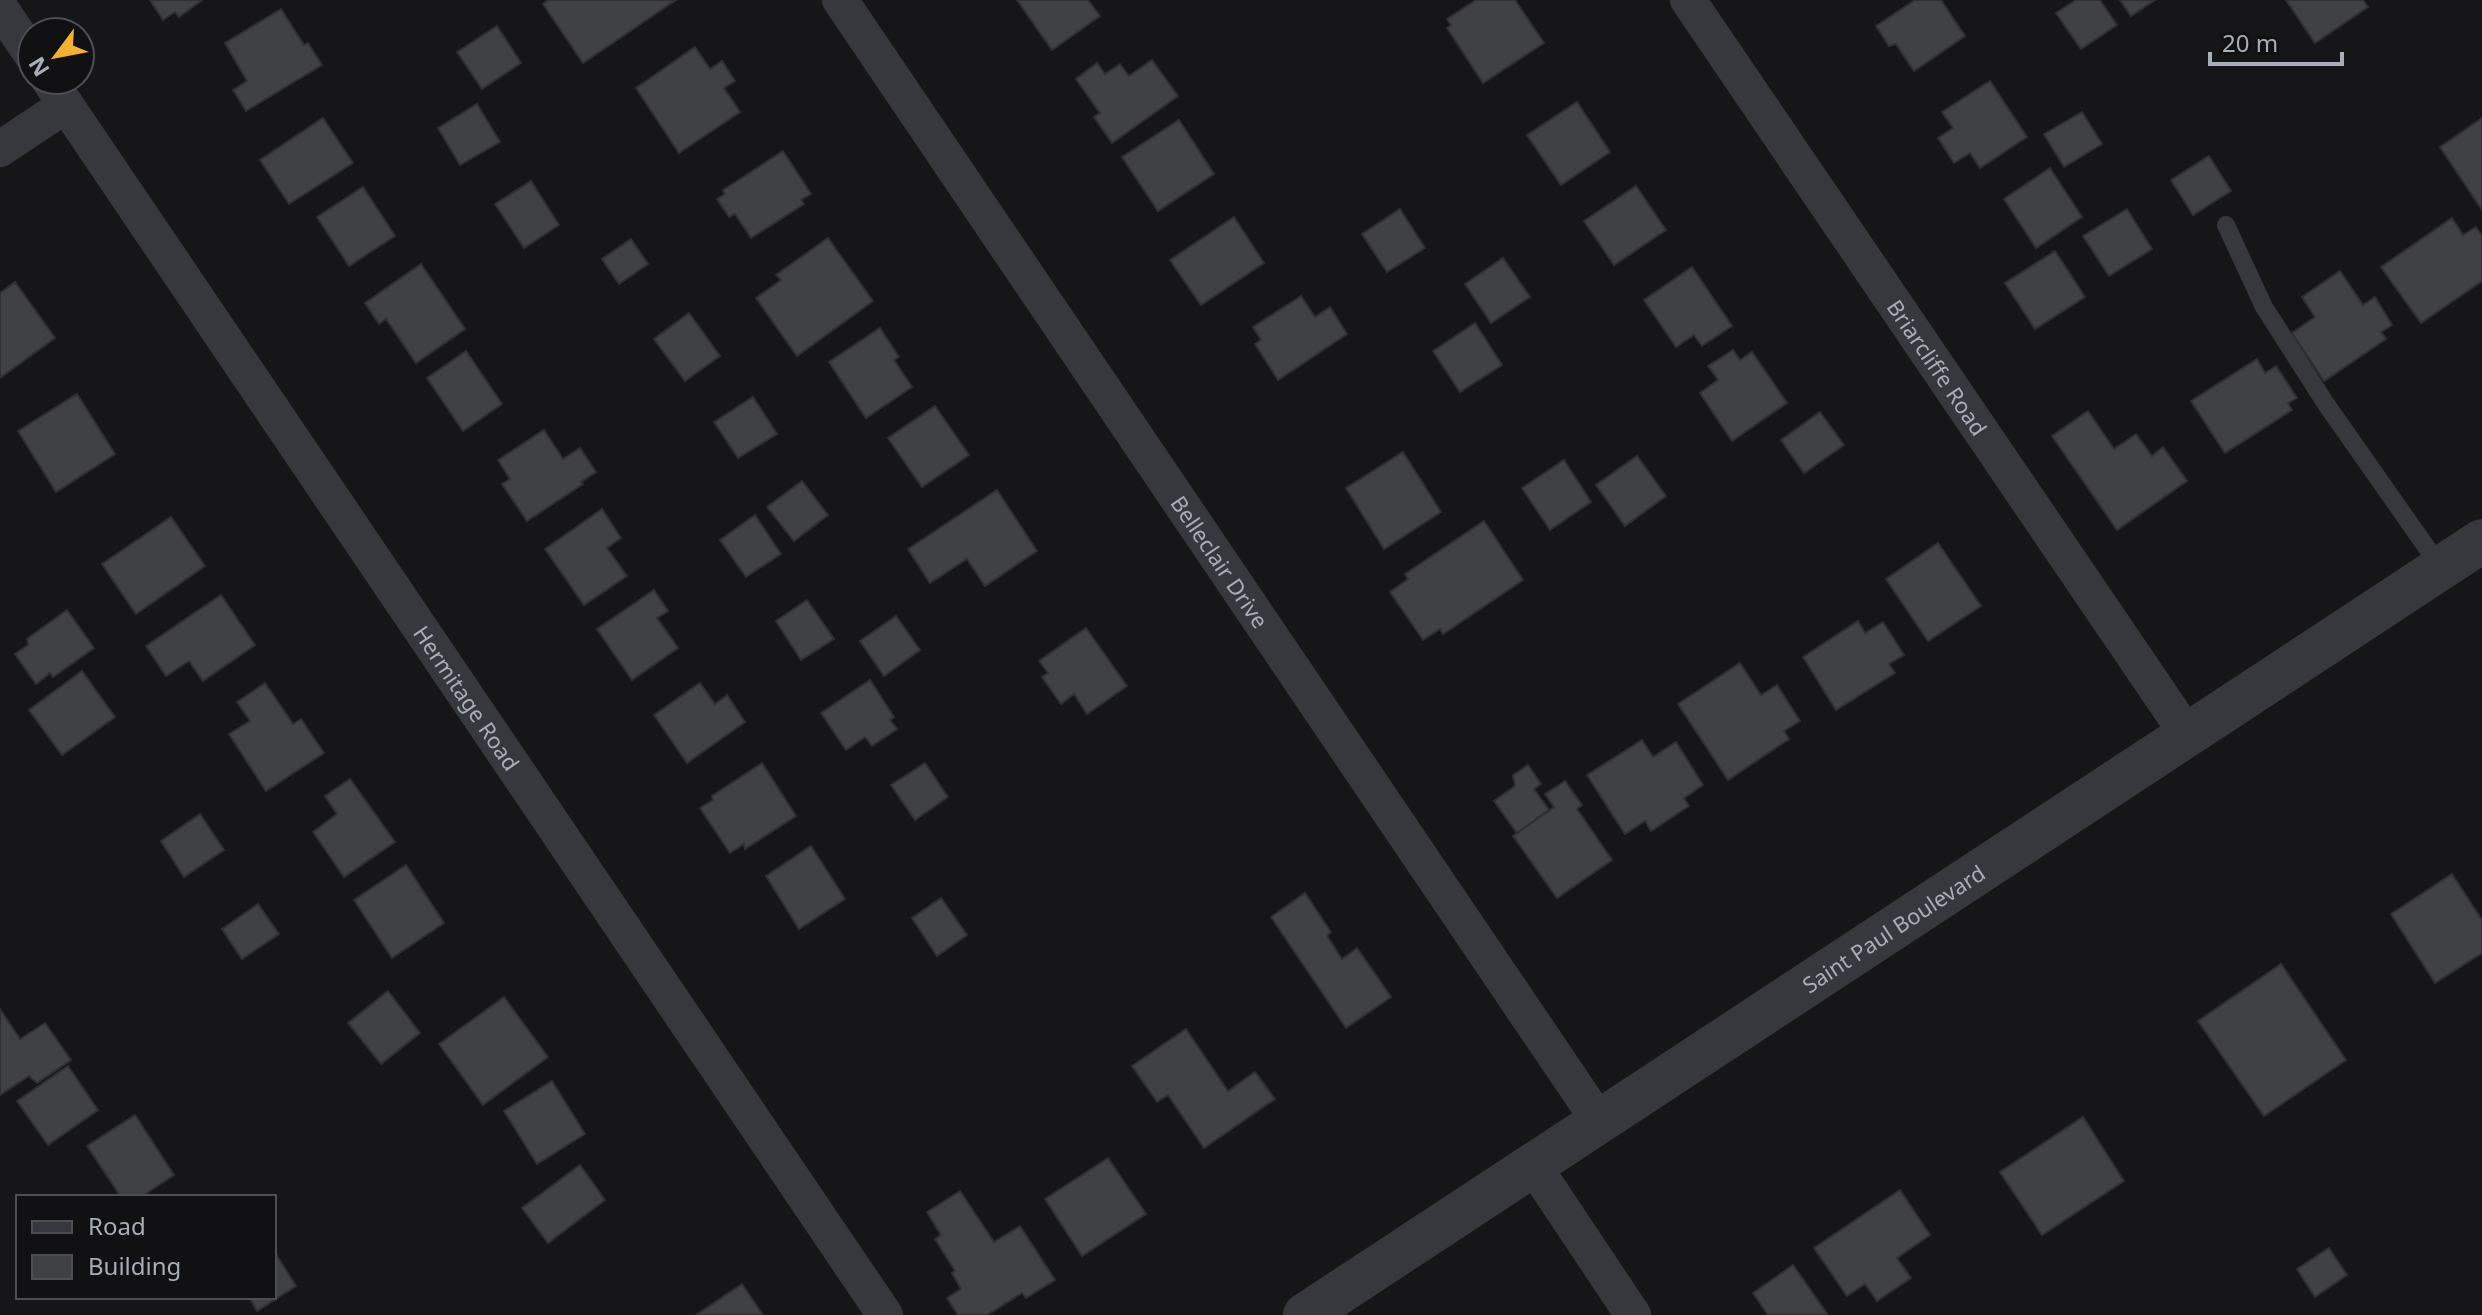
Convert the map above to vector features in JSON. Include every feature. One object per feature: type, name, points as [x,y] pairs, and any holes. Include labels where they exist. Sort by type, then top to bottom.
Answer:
[{"type":"street","name":"Belleclair Drive","points":[[840,0],[1599,1121]]},
{"type":"street","name":"Briarcliffe Road","points":[[1688,0],[2187,734]]},
{"type":"street","points":[[0,8],[16,32]]},
{"type":"street","points":[[0,149],[53,96]]},
{"type":"street","name":"Hermitage Road","points":[[60,96],[885,1315]]},
{"type":"street","name":"Saint Paul Boulevard","points":[[1305,1315],[2482,541]]},
{"type":"street","points":[[1533,1165],[1633,1315]]},
{"type":"lane","points":[[2226,225],[2264,307],[2326,404],[2441,568]]},
{"type":"building","points":[[150,0],[202,0],[179,17],[175,12],[163,20]]},
{"type":"building","points":[[548,0],[676,0],[583,63],[543,4]]},
{"type":"building","points":[[1017,0],[1088,0],[1100,16],[1052,50]]},
{"type":"building","points":[[1476,0],[1515,0],[1544,43],[1483,83],[1447,28],[1451,25],[1447,19]]},
{"type":"building","points":[[1915,0],[1941,0],[1965,36],[1914,71],[1896,44],[1889,46],[1876,26]]},
{"type":"building","points":[[2076,0],[2100,0],[2117,25],[2081,49],[2056,13]]},
{"type":"building","points":[[2120,0],[2155,0],[2131,16]]},
{"type":"building","points":[[2286,0],[2363,0],[2368,7],[2315,43]]},
{"type":"building","points":[[281,9],[304,45],[308,43],[322,65],[246,111],[233,90],[247,81],[225,43]]},
{"type":"building","points":[[497,26],[521,63],[482,89],[457,52]]},
{"type":"building","points":[[695,47],[710,69],[722,61],[735,81],[724,88],[740,112],[679,153],[636,88]]},
{"type":"building","points":[[1152,60],[1178,96],[1112,143],[1094,117],[1100,113],[1076,79],[1097,63],[1105,74],[1120,64],[1129,76]]},
{"type":"building","points":[[1990,81],[2027,137],[1980,168],[1970,153],[1954,163],[1938,138],[1953,128],[1942,112]]},
{"type":"building","points":[[1577,102],[1610,152],[1561,185],[1527,135]]},
{"type":"building","points":[[477,104],[500,142],[460,165],[438,128]]},
{"type":"building","points":[[2082,112],[2102,144],[2064,167],[2044,134]]},
{"type":"building","points":[[323,118],[353,163],[289,204],[260,160]]},
{"type":"building","points":[[2482,118],[2482,210],[2440,147]]},
{"type":"building","points":[[1179,120],[1214,174],[1158,211],[1122,157]]},
{"type":"building","points":[[783,151],[811,194],[801,200],[804,204],[751,238],[735,214],[729,217],[717,199],[725,194],[723,190]]},
{"type":"building","points":[[2209,156],[2231,191],[2193,215],[2171,180]]},
{"type":"building","points":[[2050,168],[2082,217],[2036,248],[2004,199]]},
{"type":"building","points":[[531,181],[559,225],[524,248],[495,204]]},
{"type":"building","points":[[1636,186],[1666,230],[1614,265],[1584,221]]},
{"type":"building","points":[[363,187],[395,236],[349,266],[317,217]]},
{"type":"building","points":[[1400,209],[1425,248],[1387,272],[1362,234]]},
{"type":"building","points":[[2127,209],[2152,249],[2109,276],[2083,236]]},
{"type":"building","points":[[1234,217],[1264,263],[1201,305],[1170,260]]},
{"type":"building","points":[[2452,218],[2463,235],[2476,227],[2482,236],[2482,281],[2421,323],[2381,267]]},
{"type":"building","points":[[828,238],[873,301],[797,356],[756,298],[781,280],[776,275]]},
{"type":"building","points":[[631,239],[648,264],[619,284],[602,259]]},
{"type":"building","points":[[2055,251],[2085,297],[2035,329],[2005,283]]},
{"type":"building","points":[[1503,258],[1530,297],[1491,323],[1465,284]]},
{"type":"building","points":[[421,264],[465,329],[416,363],[386,319],[379,324],[365,303]]},
{"type":"building","points":[[1692,267],[1732,326],[1702,346],[1694,335],[1676,347],[1644,300]]},
{"type":"building","points":[[2340,271],[2363,305],[2375,297],[2392,325],[2381,332],[2386,339],[2324,381],[2292,333],[2315,317],[2302,297]]},
{"type":"building","points":[[15,282],[55,338],[0,378],[0,293]]},
{"type":"building","points":[[1301,296],[1315,317],[1330,307],[1347,334],[1278,380],[1255,344],[1261,340],[1253,327]]},
{"type":"building","points":[[689,313],[720,356],[685,381],[654,339]]},
{"type":"building","points":[[1475,323],[1502,365],[1460,392],[1433,351]]},
{"type":"building","points":[[880,328],[899,357],[894,360],[912,387],[866,418],[829,362]]},
{"type":"building","points":[[1733,350],[1740,360],[1752,352],[1787,403],[1732,441],[1700,393],[1718,380],[1708,366]]},
{"type":"building","points":[[466,351],[502,404],[463,431],[427,378]]},
{"type":"building","points":[[2257,359],[2265,373],[2276,366],[2297,398],[2288,403],[2292,410],[2225,453],[2191,401]]},
{"type":"building","points":[[77,394],[115,454],[56,492],[18,431]]},
{"type":"building","points":[[753,397],[777,434],[738,458],[714,422]]},
{"type":"building","points":[[935,406],[969,455],[922,487],[888,438]]},
{"type":"building","points":[[2088,411],[2114,449],[2136,434],[2152,456],[2163,447],[2187,481],[2117,530],[2052,436]]},
{"type":"building","points":[[1820,412],[1844,445],[1804,473],[1781,440]]},
{"type":"building","points":[[544,430],[563,459],[580,448],[596,472],[527,521],[502,484],[510,479],[498,460]]},
{"type":"building","points":[[1403,452],[1441,512],[1384,549],[1346,488]]},
{"type":"building","points":[[1637,456],[1666,496],[1625,526],[1596,485]]},
{"type":"building","points":[[1564,460],[1591,502],[1550,530],[1522,488]]},
{"type":"building","points":[[802,481],[828,515],[794,541],[767,507]]},
{"type":"building","points":[[997,490],[1037,551],[985,586],[967,559],[930,583],[908,549]]},
{"type":"building","points":[[602,509],[621,538],[607,548],[627,576],[584,605],[545,549]]},
{"type":"building","points":[[755,515],[781,554],[746,577],[720,540]]},
{"type":"building","points":[[171,517],[205,566],[136,614],[102,564]]},
{"type":"building","points":[[1484,521],[1523,580],[1443,634],[1440,629],[1423,640],[1390,592],[1408,579],[1405,574]]},
{"type":"building","points":[[1938,543],[1981,606],[1928,641],[1886,579]]},
{"type":"building","points":[[654,590],[668,611],[657,618],[678,648],[632,680],[597,629]]},
{"type":"building","points":[[221,595],[255,645],[203,681],[189,661],[166,676],[146,646]]},
{"type":"building","points":[[807,600],[834,639],[801,660],[776,621]]},
{"type":"building","points":[[67,610],[94,648],[53,677],[50,673],[36,684],[15,654],[28,645],[27,639]]},
{"type":"building","points":[[896,616],[920,650],[884,676],[860,641]]},
{"type":"building","points":[[1858,621],[1865,633],[1883,622],[1904,655],[1889,664],[1895,673],[1836,710],[1803,657]]},
{"type":"building","points":[[1086,628],[1127,686],[1087,714],[1074,694],[1061,704],[1042,677],[1048,673],[1039,661]]},
{"type":"building","points":[[1740,663],[1761,695],[1777,685],[1800,721],[1784,731],[1789,739],[1728,780],[1678,704]]},
{"type":"building","points":[[82,671],[115,717],[62,755],[29,710]]},
{"type":"building","points":[[870,680],[894,717],[890,720],[897,729],[872,746],[865,737],[846,750],[821,713]]},
{"type":"building","points":[[265,683],[293,724],[301,719],[324,753],[266,791],[229,734],[250,721],[237,702]]},
{"type":"building","points":[[700,683],[715,704],[727,695],[745,722],[687,763],[654,715]]},
{"type":"building","points":[[1642,740],[1653,757],[1676,742],[1703,785],[1684,798],[1689,806],[1651,831],[1645,821],[1625,834],[1587,775]]},
{"type":"building","points":[[762,763],[796,816],[745,849],[744,844],[730,853],[700,808],[713,800],[712,796]]},
{"type":"building","points":[[925,763],[948,797],[915,820],[891,785]]},
{"type":"building","points":[[1528,765],[1541,784],[1534,789],[1549,810],[1517,833],[1494,801],[1515,786],[1513,775]]},
{"type":"building","points":[[350,779],[395,842],[344,877],[313,832],[337,814],[325,796]]},
{"type":"building","points":[[1565,781],[1582,805],[1577,809],[1612,860],[1557,898],[1513,836],[1554,807],[1545,794]]},
{"type":"building","points":[[200,814],[224,850],[184,877],[161,841]]},
{"type":"building","points":[[811,846],[845,899],[799,929],[766,876]]},
{"type":"building","points":[[406,865],[444,923],[392,958],[354,900]]},
{"type":"building","points":[[2452,874],[2482,920],[2482,953],[2435,983],[2391,914]]},
{"type":"building","points":[[1305,893],[1331,932],[1327,936],[1342,959],[1357,948],[1391,997],[1346,1028],[1271,917]]},
{"type":"building","points":[[941,898],[967,935],[937,956],[912,918]]},
{"type":"building","points":[[258,904],[279,934],[242,959],[222,929]]},
{"type":"building","points":[[2281,964],[2346,1060],[2264,1116],[2198,1021]]},
{"type":"building","points":[[388,991],[420,1033],[381,1064],[348,1023]]},
{"type":"building","points":[[504,997],[548,1057],[483,1105],[439,1044]]},
{"type":"building","points":[[0,1009],[20,1039],[45,1023],[71,1060],[37,1083],[29,1076],[0,1095]]},
{"type":"building","points":[[1186,1029],[1228,1091],[1255,1072],[1275,1099],[1204,1148],[1168,1095],[1157,1102],[1132,1066]]},
{"type":"building","points":[[68,1066],[98,1110],[48,1145],[17,1101]]},
{"type":"building","points":[[552,1081],[585,1134],[537,1164],[504,1111]]},
{"type":"building","points":[[135,1115],[174,1175],[144,1195],[120,1195],[87,1146]]},
{"type":"building","points":[[2083,1117],[2124,1181],[2042,1235],[2000,1172]]},
{"type":"building","points":[[1108,1158],[1146,1214],[1082,1256],[1045,1199]]},
{"type":"building","points":[[580,1165],[605,1200],[548,1243],[522,1208]]},
{"type":"building","points":[[1900,1190],[1930,1235],[1897,1258],[1911,1278],[1877,1301],[1865,1284],[1847,1296],[1814,1248]]},
{"type":"building","points":[[960,1191],[994,1242],[1020,1226],[1055,1280],[1026,1298],[1022,1293],[987,1315],[958,1315],[947,1298],[961,1289],[952,1273],[955,1271],[935,1239],[941,1235],[927,1212]]},
{"type":"building","points":[[2329,1248],[2347,1275],[2315,1297],[2297,1269]]},
{"type":"building","points":[[276,1254],[296,1286],[276,1299]]},
{"type":"building","points":[[1793,1265],[1828,1315],[1768,1315],[1753,1293]]},
{"type":"building","points":[[742,1284],[763,1315],[696,1315]]},
{"type":"building","points":[[250,1299],[276,1299],[257,1311]]}]
